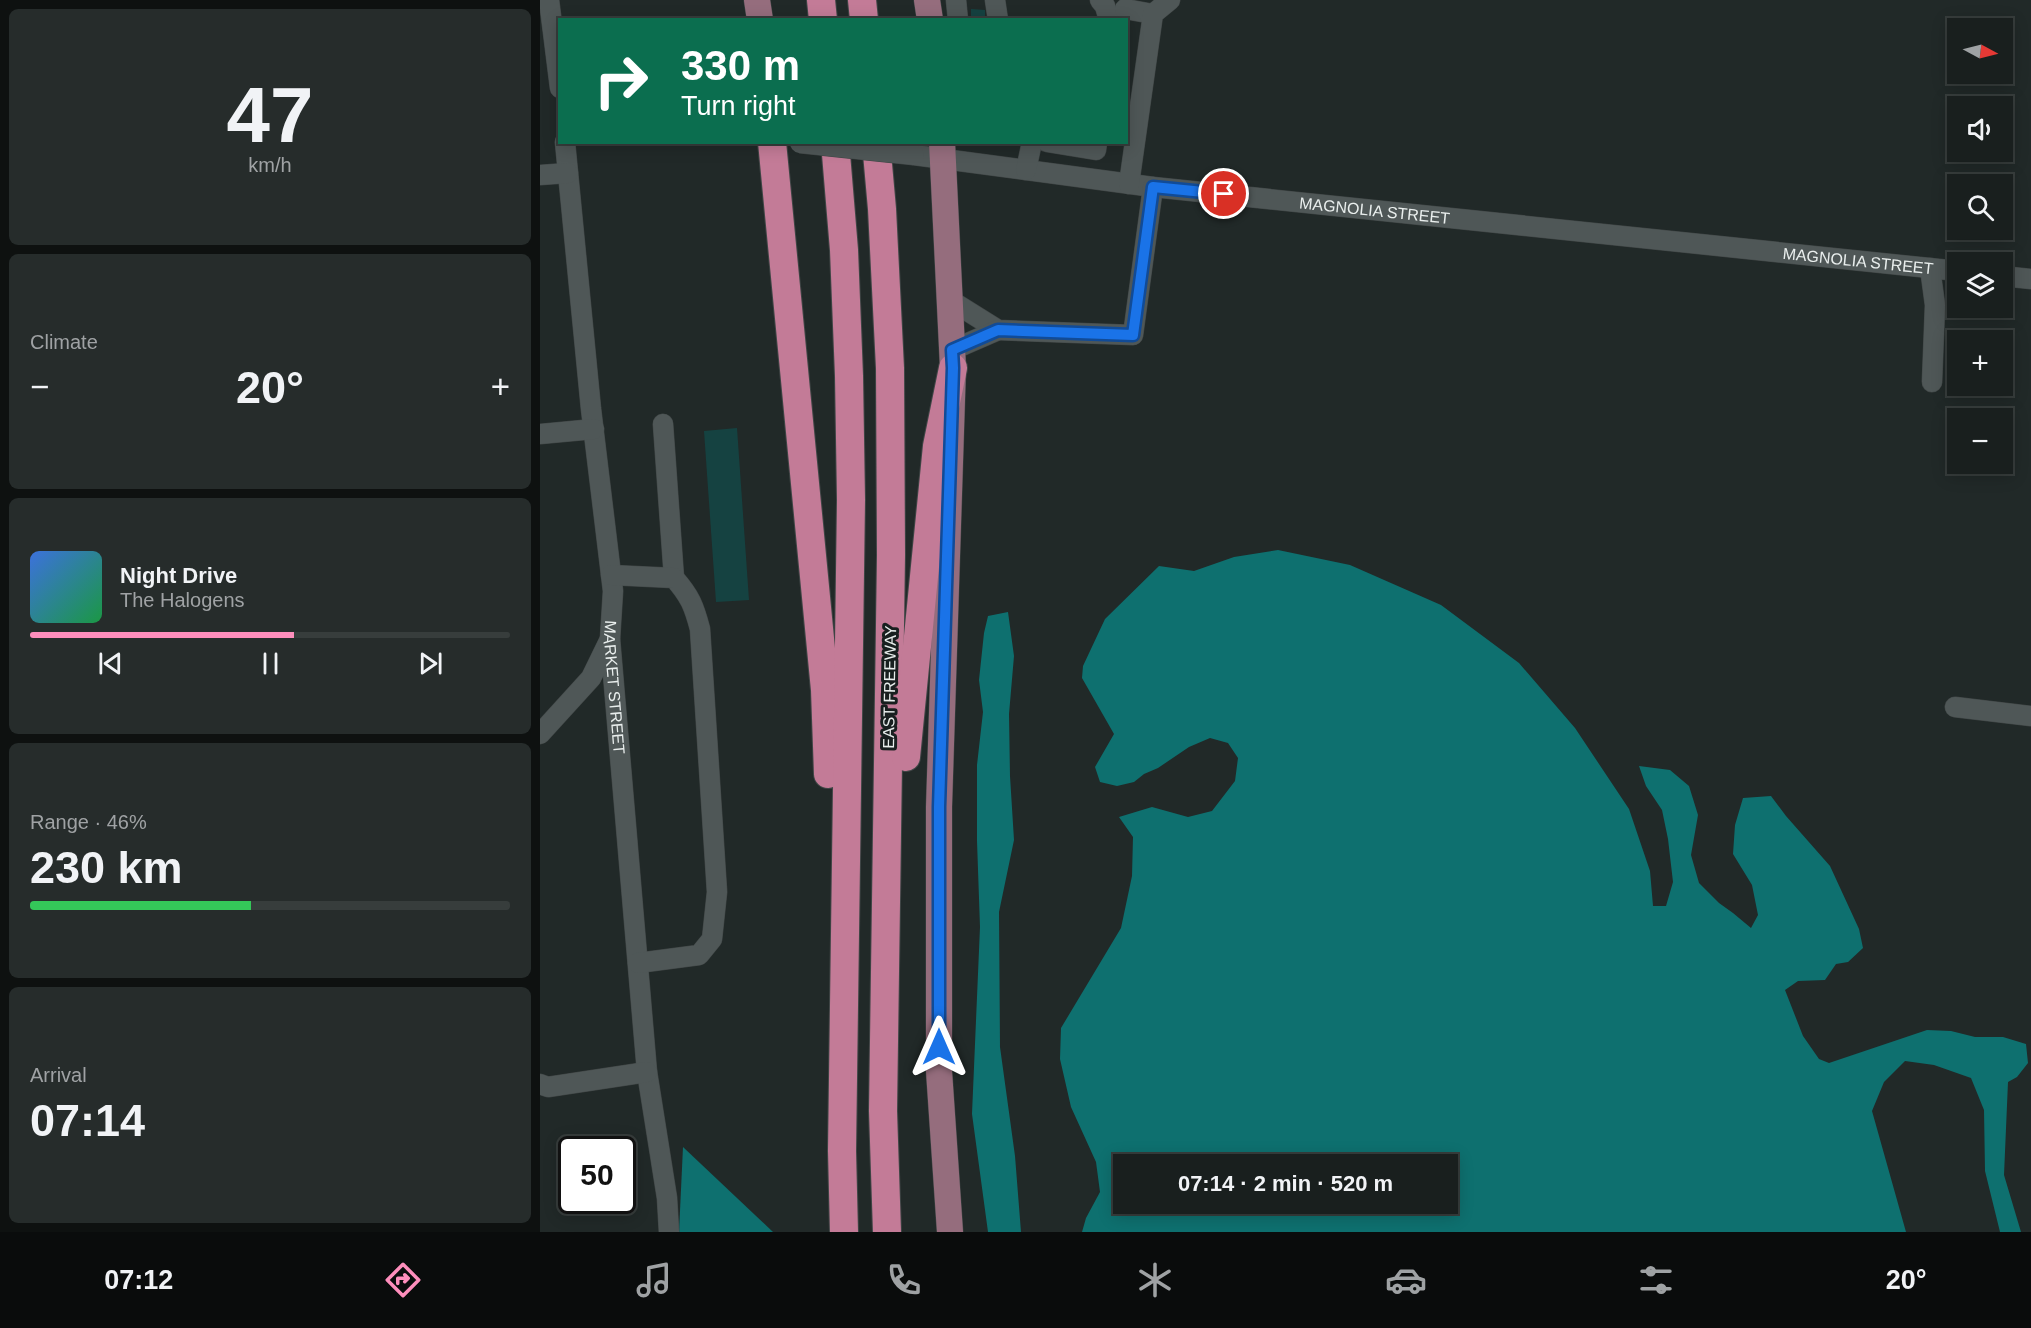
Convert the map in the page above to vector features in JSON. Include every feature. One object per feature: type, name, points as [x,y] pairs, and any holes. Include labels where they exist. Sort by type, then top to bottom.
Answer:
[{"type":"highway","points":[[821,0],[823,18]]},
{"type":"highway","points":[[862,0],[864,18]]},
{"type":"highway","points":[[772,144],[825,690],[832,853],[844,993]]},
{"type":"highway","points":[[836,144],[844,250],[850,446],[842,1151],[844,1232]]},
{"type":"highway","name":"EAST FREEWAY","points":[[876,144],[882,209],[890,368],[891,555],[883,1111],[887,1232]]},
{"type":"highway","points":[[886,977],[914,666],[936,457],[953,359]]},
{"type":"main road","points":[[757,0],[760,18]]},
{"type":"main road","points":[[927,0],[930,18]]},
{"type":"main road","points":[[942,150],[953,359],[939,807],[939,1071],[950,1232]]},
{"type":"street","points":[[549,0],[558,72]]},
{"type":"street","points":[[956,0],[958,18]]},
{"type":"street","points":[[995,0],[998,18]]},
{"type":"street","points":[[1100,0],[1105,6],[1124,9],[1170,0]]},
{"type":"street","points":[[1130,184],[1133,114],[1154,4]]},
{"type":"street","name":"MARKET STREET","points":[[565,144],[613,591],[610,639],[646,1072],[667,1198],[669,1232]]},
{"type":"street","name":"MAGNOLIA STREET","points":[[806,144],[914,155],[942,150],[1026,170],[1153,187],[1947,270]]},
{"type":"street","points":[[1026,170],[1032,144]]},
{"type":"street","points":[[1056,144],[1096,150],[1097,144]]},
{"type":"street","points":[[540,175],[567,173]]},
{"type":"street","points":[[950,300],[998,330],[1133,335],[1153,187]]},
{"type":"street","points":[[1930,268],[1935,305],[1932,382]]},
{"type":"street","points":[[2013,277],[2031,279]]},
{"type":"street","points":[[953,359],[998,330]]},
{"type":"street","points":[[638,963],[699,955],[712,939],[717,892],[700,629],[688,594],[674,578],[663,424]]},
{"type":"street","points":[[540,434],[594,429]]},
{"type":"street","points":[[611,575],[674,578]]},
{"type":"street","points":[[540,734],[591,678],[610,639]]},
{"type":"street","points":[[1955,707],[2031,716]]},
{"type":"street","points":[[543,1087],[646,1072]]},
{"type":"water","points":[[1278,550],[1350,565],[1441,605],[1519,663],[1575,728],[1629,809],[1650,871],[1653,906],[1666,906],[1673,882],[1662,810],[1646,786],[1639,766],[1670,770],[1689,786],[1698,815],[1691,855],[1699,883],[1719,903],[1751,928],[1758,915],[1752,885],[1733,854],[1735,825],[1743,798],[1771,796],[1830,866],[1859,929],[1863,948],[1848,962],[1836,964],[1825,980],[1798,981],[1785,990],[1803,1036],[1819,1059],[1829,1063],[1927,1030],[1951,1031],[1975,1037],[2003,1037],[2026,1044],[2028,1063],[2017,1077],[2008,1082],[2004,1175],[2021,1232],[2000,1232],[1985,1171],[1984,1110],[1971,1078],[1934,1065],[1905,1061],[1884,1082],[1872,1111],[1906,1232],[1082,1232],[1086,1218],[1100,1192],[1096,1162],[1071,1107],[1060,1059],[1061,1028],[1121,928],[1132,876],[1133,837],[1119,817],[1152,807],[1188,817],[1212,811],[1235,781],[1238,758],[1228,743],[1210,738],[1189,747],[1134,782],[1117,786],[1100,782],[1095,767],[1114,734],[1082,678],[1083,666],[1105,619],[1159,566],[1194,571],[1234,557]]},
{"type":"water","points":[[1008,612],[1014,656],[1009,714],[1014,840],[999,912],[1000,1047],[1015,1156],[1021,1232],[988,1232],[972,1114],[980,927],[977,765],[983,712],[979,680],[988,616]]},
{"type":"water","points":[[683,1147],[773,1232],[679,1232]]},
{"type":"building","points":[[971,9],[985,10],[985,18],[971,18]]},
{"type":"building","points":[[737,428],[749,600],[716,602],[704,431]]},
{"type":"route","points":[[939,1047],[939,807],[952,350],[998,330],[1133,335],[1153,187],[1224,194]]}]
